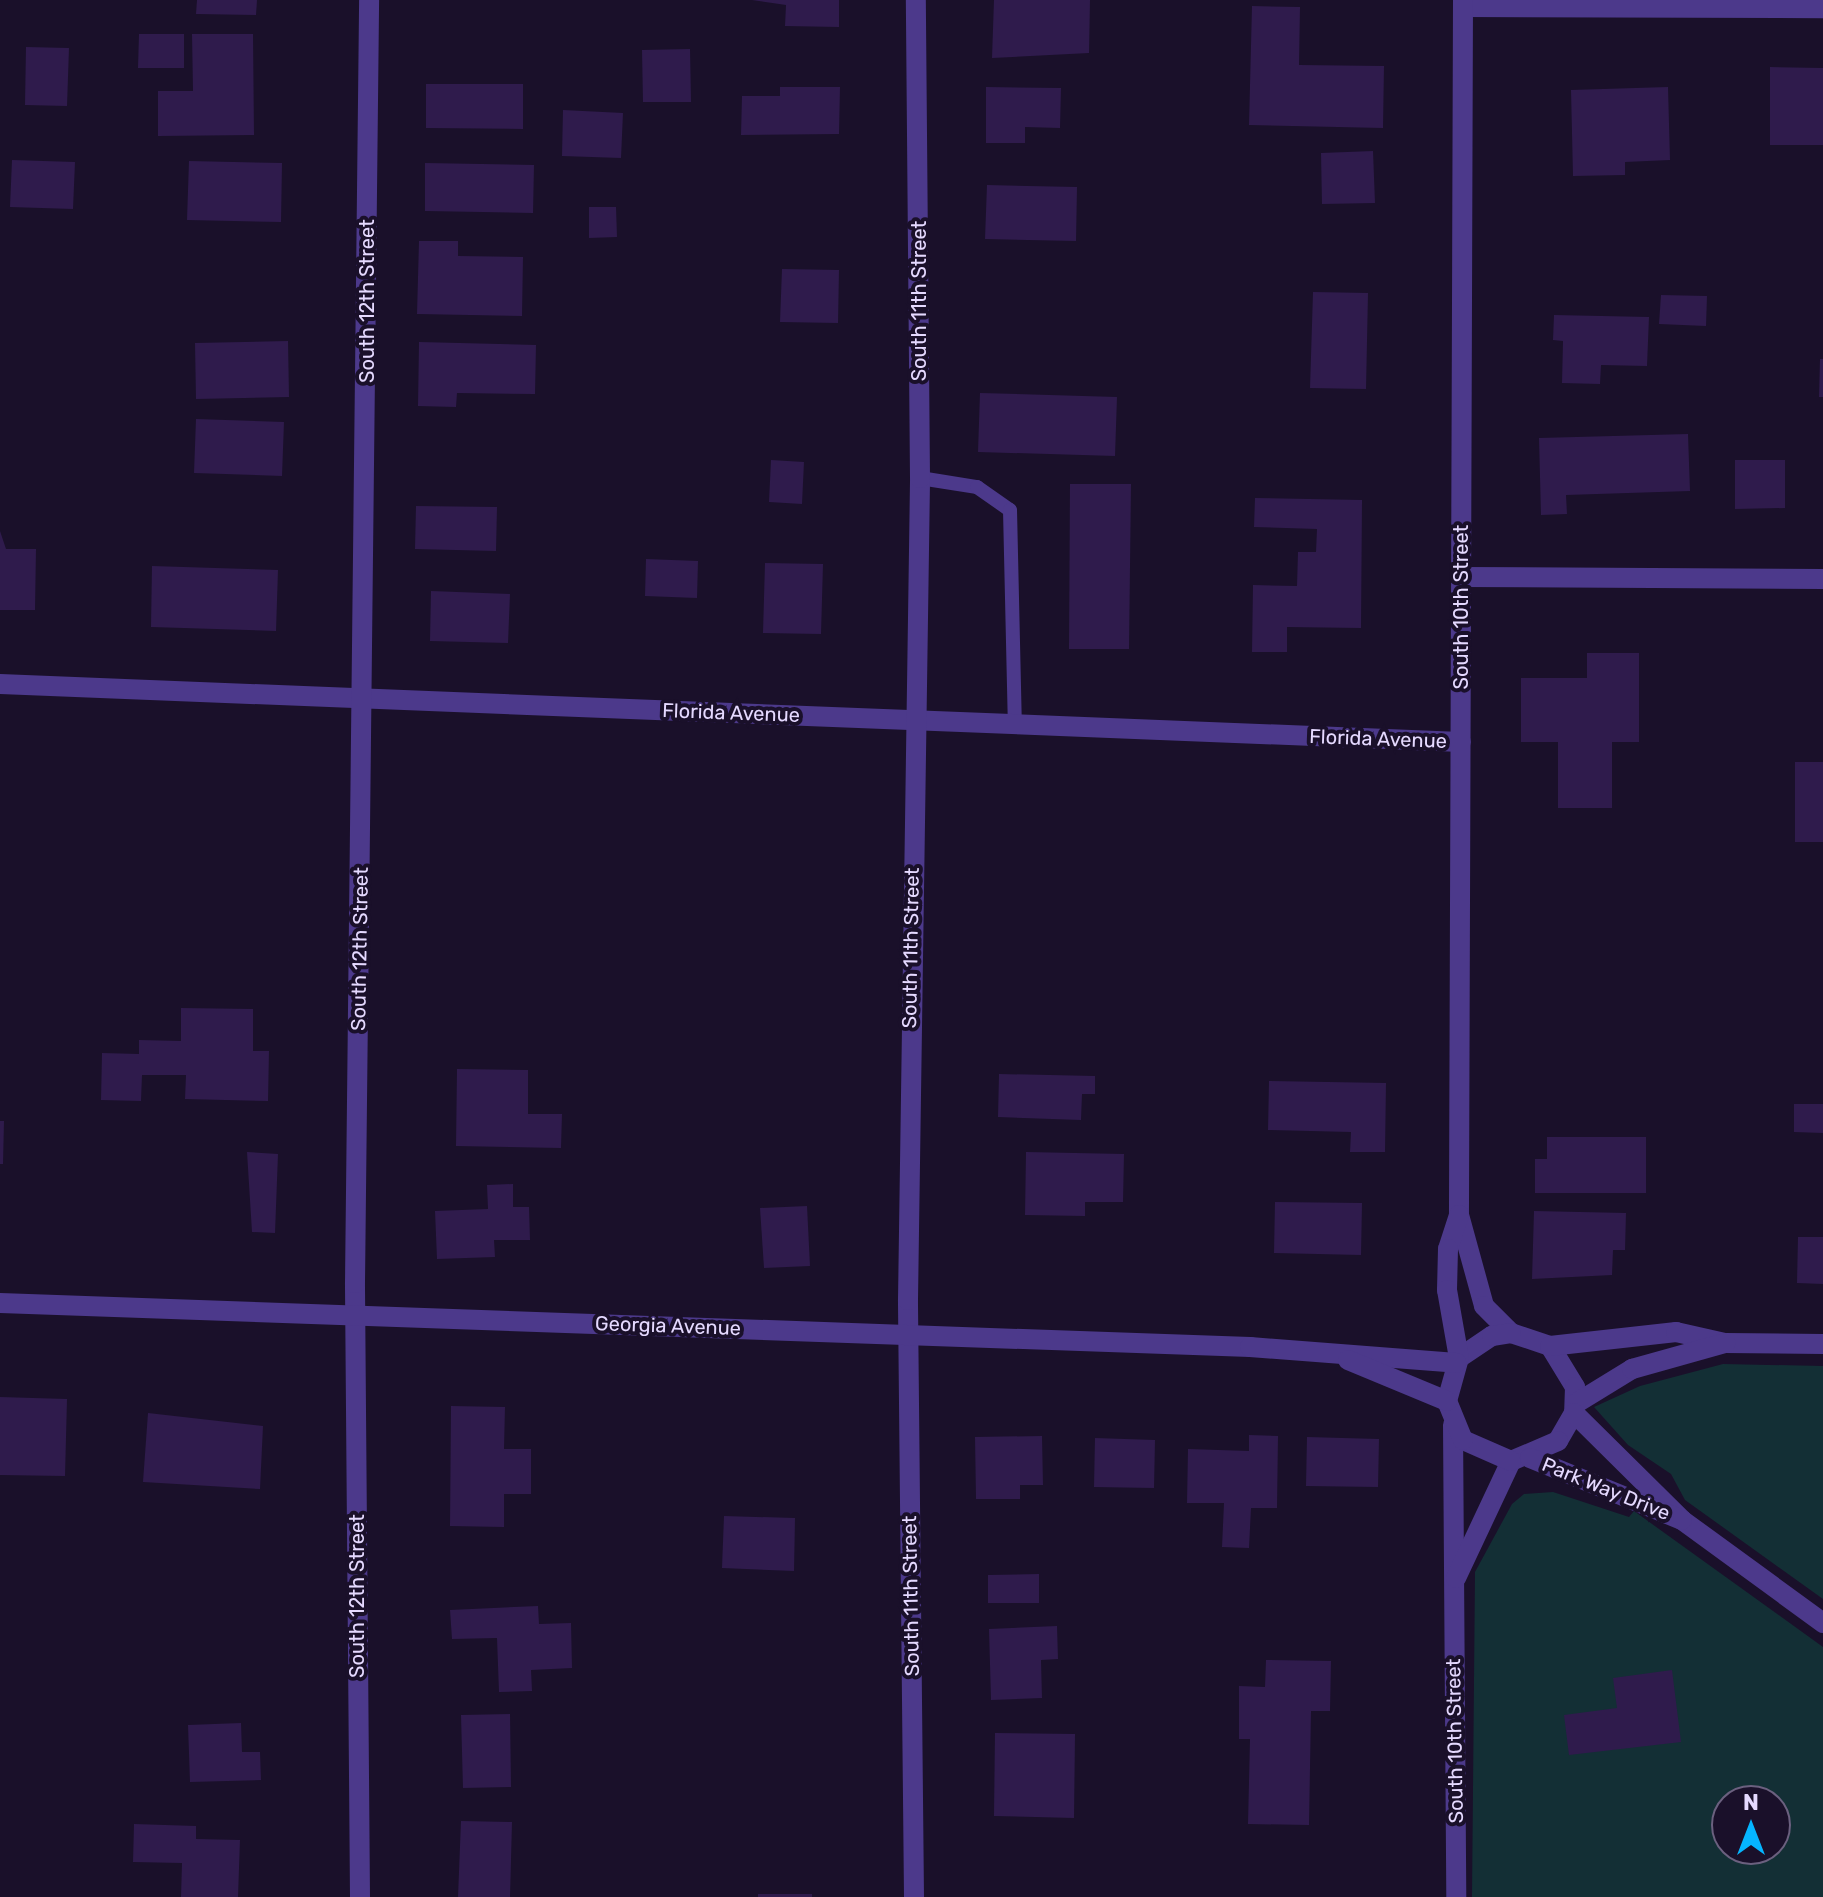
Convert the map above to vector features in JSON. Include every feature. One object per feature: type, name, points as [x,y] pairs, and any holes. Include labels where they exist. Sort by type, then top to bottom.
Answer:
[{"type":"street","name":"South 12th Street","points":[[360,1897],[355,1316],[364,699],[369,0]]},
{"type":"street","name":"South 11th Street","points":[[914,1897],[909,1334],[913,721],[920,478],[916,0]]},
{"type":"street","points":[[1463,3],[1823,8]]},
{"type":"street","name":"South 10th Street","points":[[1463,3],[1459,1215],[1484,1306],[1511,1333]]},
{"type":"street","points":[[1461,577],[1823,579]]},
{"type":"street","name":"Florida Avenue","points":[[0,684],[1461,742]]},
{"type":"street","name":"South 10th Street","points":[[1458,1361],[1447,1290],[1448,1249],[1459,1215]]},
{"type":"street","name":"Georgia Avenue","points":[[0,1303],[909,1334],[1458,1361]]},
{"type":"street","points":[[1725,1343],[1632,1369],[1574,1408],[1558,1441],[1520,1460],[1477,1451],[1453,1425],[1447,1401],[1458,1361],[1492,1336],[1511,1333],[1550,1346],[1676,1332],[1725,1343],[1823,1344]]},
{"type":"street","points":[[1550,1346],[1570,1372],[1574,1408]]},
{"type":"street","name":"Georgia Avenue","points":[[1336,1355],[1447,1401]]},
{"type":"street","name":"Park Way Drive","points":[[1574,1408],[1682,1520],[1823,1623]]},
{"type":"street","name":"South 10th Street","points":[[1453,1425],[1456,1897]]},
{"type":"street","name":"South 10th Street","points":[[1453,1585],[1520,1460]]},
{"type":"street","name":"Park Way Drive","points":[[1520,1460],[1682,1520]]},
{"type":"lane","points":[[920,478],[977,487],[1010,510],[1015,725]]},
{"type":"green space","points":[[1723,1364],[1823,1366],[1823,1599],[1685,1500],[1671,1474],[1628,1445],[1594,1407],[1640,1386]]},
{"type":"green space","points":[[1553,1492],[1629,1517],[1634,1511],[1823,1647],[1823,1897],[1472,1897],[1475,1572],[1512,1504],[1524,1494]]},
{"type":"building","points":[[197,0],[257,0],[256,15],[196,14]]},
{"type":"building","points":[[752,0],[839,0],[839,27],[785,26],[786,5]]},
{"type":"building","points":[[994,0],[1090,0],[1089,53],[992,58]]},
{"type":"building","points":[[1252,6],[1300,7],[1299,65],[1384,66],[1383,128],[1249,125]]},
{"type":"building","points":[[139,34],[184,34],[184,68],[138,68]]},
{"type":"building","points":[[192,34],[253,34],[254,135],[158,136],[158,91],[193,91]]},
{"type":"building","points":[[26,47],[69,48],[67,106],[25,105]]},
{"type":"building","points":[[690,49],[691,102],[643,102],[642,50]]},
{"type":"building","points":[[1770,67],[1823,68],[1823,145],[1770,145]]},
{"type":"building","points":[[426,84],[523,84],[523,129],[426,128]]},
{"type":"building","points":[[780,87],[840,87],[839,134],[741,135],[742,96],[780,96]]},
{"type":"building","points":[[986,87],[1061,88],[1060,128],[1025,127],[1025,143],[986,143]]},
{"type":"building","points":[[1668,87],[1670,160],[1625,162],[1625,175],[1573,176],[1571,90]]},
{"type":"building","points":[[563,110],[623,113],[621,158],[562,156]]},
{"type":"building","points":[[1373,151],[1375,203],[1322,204],[1321,153]]},
{"type":"building","points":[[12,160],[75,162],[73,209],[10,207]]},
{"type":"building","points":[[189,161],[282,163],[281,222],[187,220]]},
{"type":"building","points":[[425,163],[534,165],[533,213],[425,211]]},
{"type":"building","points":[[987,185],[1077,187],[1076,241],[985,239]]},
{"type":"building","points":[[589,207],[616,207],[617,237],[589,238]]},
{"type":"building","points":[[419,241],[458,241],[458,256],[523,257],[522,316],[417,314]]},
{"type":"building","points":[[782,269],[839,270],[838,323],[780,322]]},
{"type":"building","points":[[1313,292],[1368,293],[1366,389],[1310,388]]},
{"type":"building","points":[[1661,295],[1707,296],[1706,326],[1659,324]]},
{"type":"building","points":[[1554,315],[1649,317],[1647,366],[1601,365],[1600,384],[1562,383],[1563,341],[1553,340]]},
{"type":"building","points":[[288,341],[289,397],[196,399],[195,343]]},
{"type":"building","points":[[419,342],[536,345],[535,394],[457,393],[456,407],[418,406]]},
{"type":"building","points":[[1820,359],[1823,359],[1823,397],[1819,397]]},
{"type":"building","points":[[980,393],[1117,397],[1115,456],[978,452]]},
{"type":"building","points":[[196,419],[284,422],[282,476],[194,473]]},
{"type":"building","points":[[1688,434],[1690,491],[1566,495],[1567,514],[1541,515],[1539,438]]},
{"type":"building","points":[[771,460],[804,462],[802,504],[769,502]]},
{"type":"building","points":[[1735,460],[1785,460],[1785,508],[1735,509]]},
{"type":"building","points":[[1070,484],[1131,484],[1129,649],[1069,649]]},
{"type":"building","points":[[1255,498],[1362,500],[1361,628],[1287,627],[1287,652],[1252,652],[1253,585],[1297,586],[1298,552],[1316,552],[1317,529],[1254,527]]},
{"type":"building","points":[[416,506],[497,507],[496,551],[415,549]]},
{"type":"building","points":[[0,531],[6,549],[36,549],[35,610],[0,610]]},
{"type":"building","points":[[646,559],[698,561],[697,598],[645,596]]},
{"type":"building","points":[[765,563],[823,564],[821,634],[763,633]]},
{"type":"building","points":[[152,566],[278,570],[276,631],[151,627]]},
{"type":"building","points":[[431,591],[510,594],[508,643],[430,641]]},
{"type":"building","points":[[1587,653],[1639,653],[1639,742],[1612,742],[1612,808],[1558,808],[1558,742],[1521,742],[1521,678],[1587,678]]},
{"type":"building","points":[[1795,762],[1823,762],[1823,842],[1795,842]]},
{"type":"building","points":[[181,1008],[253,1009],[253,1051],[269,1051],[268,1101],[185,1099],[186,1075],[142,1075],[141,1101],[101,1100],[102,1053],[139,1054],[139,1040],[181,1041]]},
{"type":"building","points":[[457,1069],[528,1070],[528,1114],[562,1114],[561,1148],[456,1146]]},
{"type":"building","points":[[999,1074],[1095,1076],[1095,1094],[1082,1094],[1081,1120],[998,1117]]},
{"type":"building","points":[[1269,1081],[1386,1083],[1385,1152],[1350,1152],[1351,1132],[1268,1130]]},
{"type":"building","points":[[1794,1104],[1823,1104],[1823,1133],[1794,1132]]},
{"type":"building","points":[[0,1121],[4,1121],[3,1164],[0,1164]]},
{"type":"building","points":[[1547,1137],[1646,1137],[1646,1193],[1535,1193],[1535,1159],[1547,1159]]},
{"type":"building","points":[[247,1152],[278,1154],[275,1233],[252,1232]]},
{"type":"building","points":[[1026,1152],[1124,1154],[1123,1202],[1085,1202],[1085,1216],[1025,1215]]},
{"type":"building","points":[[513,1184],[513,1207],[529,1207],[530,1240],[494,1240],[495,1257],[437,1259],[435,1211],[488,1209],[487,1185]]},
{"type":"building","points":[[1275,1202],[1362,1203],[1361,1255],[1274,1253]]},
{"type":"building","points":[[807,1206],[810,1266],[764,1268],[760,1208]]},
{"type":"building","points":[[1534,1211],[1626,1213],[1625,1250],[1613,1250],[1612,1275],[1532,1279]]},
{"type":"building","points":[[1798,1237],[1823,1237],[1823,1284],[1797,1283]]},
{"type":"building","points":[[0,1397],[67,1399],[65,1476],[0,1475]]},
{"type":"building","points":[[451,1406],[505,1407],[504,1449],[531,1449],[531,1494],[504,1494],[504,1527],[450,1526]]},
{"type":"building","points":[[148,1413],[263,1426],[260,1489],[143,1482]]},
{"type":"building","points":[[1249,1435],[1278,1436],[1277,1508],[1251,1508],[1249,1548],[1222,1547],[1224,1503],[1187,1503],[1188,1449],[1249,1451]]},
{"type":"building","points":[[1042,1436],[1043,1485],[1020,1485],[1020,1499],[976,1499],[975,1437]]},
{"type":"building","points":[[1307,1437],[1379,1439],[1378,1487],[1306,1486]]},
{"type":"building","points":[[1095,1438],[1155,1440],[1154,1488],[1094,1487]]},
{"type":"building","points":[[724,1516],[795,1518],[794,1571],[722,1568]]},
{"type":"building","points":[[1039,1574],[1039,1603],[988,1603],[988,1575]]},
{"type":"building","points":[[538,1606],[539,1624],[571,1623],[572,1668],[531,1670],[532,1691],[499,1692],[497,1638],[452,1639],[450,1610]]},
{"type":"building","points":[[1057,1626],[1058,1659],[1041,1660],[1042,1698],[991,1700],[989,1629]]},
{"type":"building","points":[[1266,1660],[1331,1661],[1330,1711],[1311,1711],[1309,1825],[1248,1824],[1250,1739],[1239,1739],[1239,1686],[1265,1687]]},
{"type":"building","points":[[1672,1670],[1681,1742],[1569,1755],[1564,1715],[1617,1708],[1613,1678]]},
{"type":"building","points":[[510,1714],[511,1787],[463,1788],[461,1715]]},
{"type":"building","points":[[241,1723],[242,1752],[260,1752],[261,1780],[190,1782],[188,1725]]},
{"type":"building","points":[[995,1733],[1075,1734],[1074,1818],[994,1816]]},
{"type":"building","points":[[461,1821],[512,1822],[510,1897],[458,1897]]},
{"type":"building","points":[[134,1824],[196,1826],[196,1839],[240,1840],[238,1897],[181,1897],[182,1863],[133,1862]]},
{"type":"building","points":[[758,1894],[812,1894],[812,1897],[758,1897]]}]
